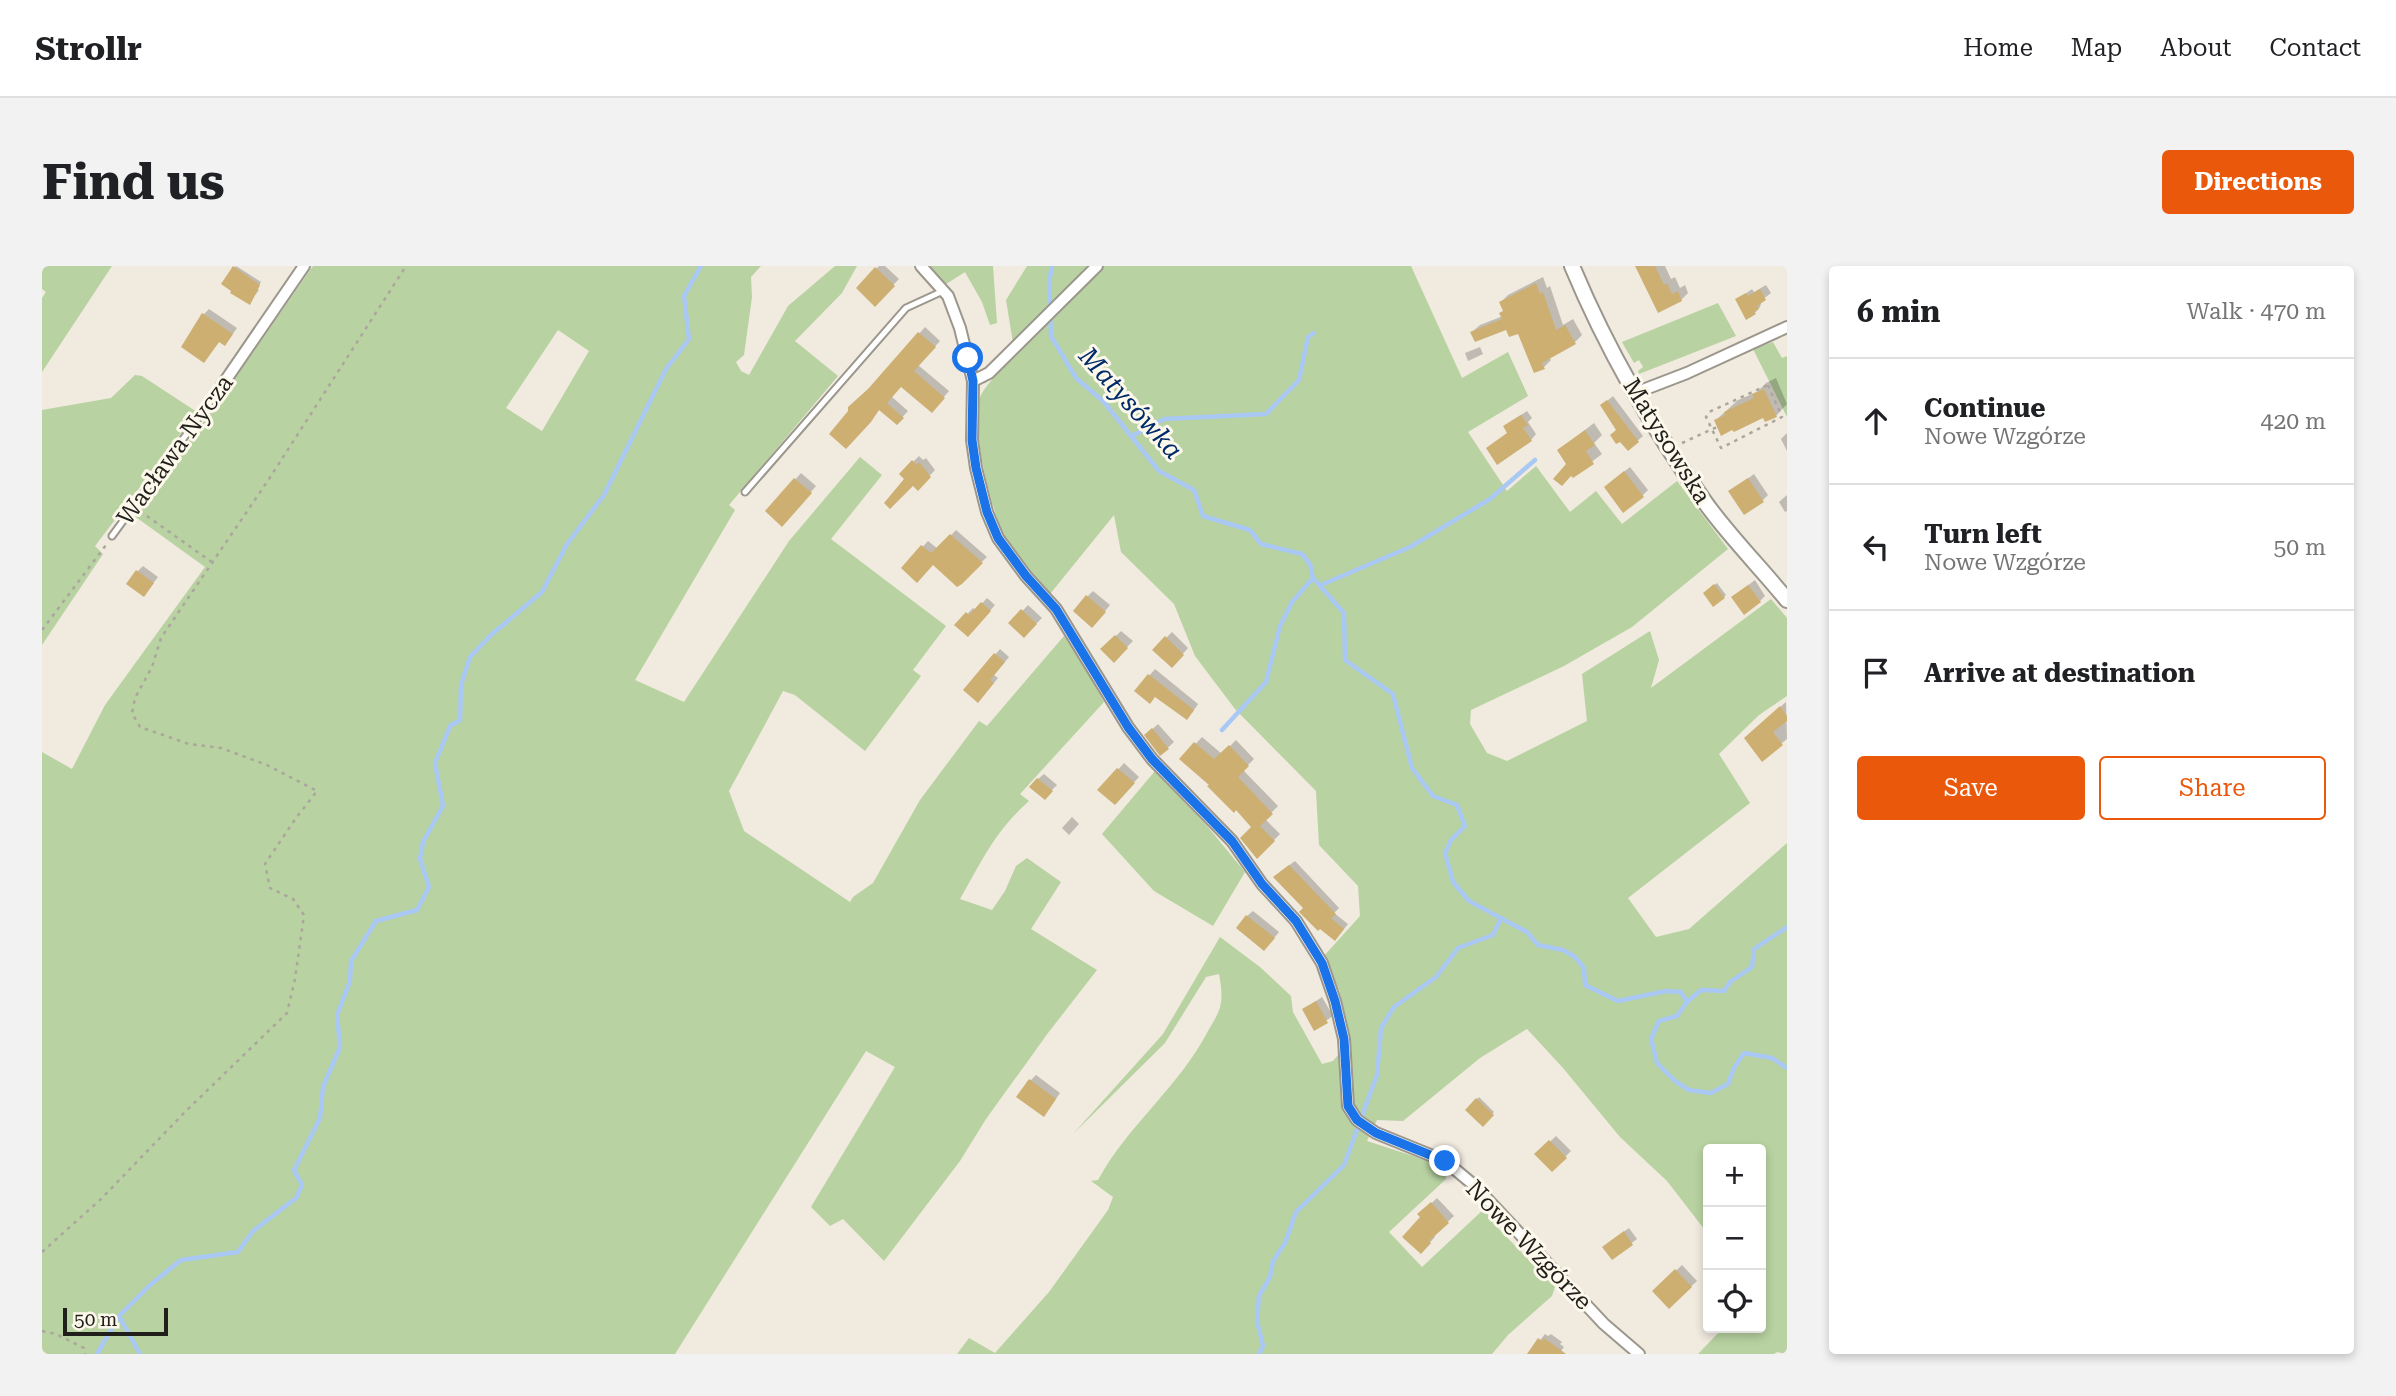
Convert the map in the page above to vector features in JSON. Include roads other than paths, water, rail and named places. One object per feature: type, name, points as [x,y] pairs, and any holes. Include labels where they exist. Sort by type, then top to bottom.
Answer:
[{"type":"street","name":"Wacława Nycza","points":[[221,387],[304,266]]},
{"type":"street","name":"Nowe Wzgórze","points":[[921,266],[948,296],[960,328],[973,381],[972,428],[976,468],[987,512],[998,538],[1026,576],[1056,609],[1128,727],[1152,759],[1232,841],[1262,884],[1296,921],[1322,963],[1344,1039],[1348,1106],[1357,1120],[1376,1133],[1445,1161],[1475,1186],[1604,1324],[1639,1354]]},
{"type":"street","points":[[973,381],[989,373],[1097,266]]},
{"type":"street","name":"Matysowska","points":[[1572,266],[1608,345],[1635,393],[1708,506],[1787,600]]},
{"type":"street","points":[[1635,393],[1718,360],[1787,327]]},
{"type":"lane","points":[[745,492],[906,308],[943,291]]},
{"type":"lane","name":"Wacława Nycza","points":[[112,536],[221,387]]},
{"type":"waterway","points":[[140,1354],[119,1316],[150,1285],[181,1260],[238,1252],[253,1231],[296,1198],[302,1185],[294,1170],[320,1118],[323,1087],[340,1047],[337,1015],[350,981],[351,961],[376,921],[417,910],[429,887],[420,859],[423,842],[443,806],[435,763],[450,726],[460,720],[461,685],[470,657],[491,635],[542,592],[567,544],[604,495],[666,369],[689,339],[684,296],[701,266]]},
{"type":"waterway","name":"Matysówka","points":[[1052,266],[1049,281],[1051,336],[1076,378],[1103,401],[1159,471],[1194,490],[1203,516],[1250,530],[1261,544],[1302,554],[1310,564],[1313,578],[1344,613],[1345,660],[1393,694],[1412,768],[1433,796],[1457,805],[1465,826],[1451,840],[1445,853],[1453,882],[1469,901],[1527,932],[1538,945],[1563,950],[1575,957],[1584,968],[1585,985],[1618,1001],[1666,991],[1681,992],[1687,1002],[1677,1016],[1659,1021],[1651,1039],[1657,1063],[1675,1081],[1689,1090],[1711,1093],[1728,1084],[1744,1053],[1772,1058],[1787,1068]]},
{"type":"waterway","points":[[1132,436],[1164,419],[1266,414],[1299,380],[1308,337],[1314,333]]},
{"type":"waterway","points":[[1321,585],[1410,547],[1490,499],[1535,460]]},
{"type":"waterway","points":[[1222,730],[1266,682],[1280,626],[1292,602],[1313,578]]},
{"type":"waterway","points":[[1259,1354],[1263,1346],[1257,1321],[1259,1296],[1270,1277],[1273,1261],[1285,1243],[1296,1212],[1344,1165],[1377,1075],[1381,1028],[1394,1007],[1436,977],[1458,948],[1493,935],[1501,918]]},
{"type":"waterway","points":[[1687,1002],[1701,990],[1724,991],[1730,982],[1752,967],[1754,949],[1787,927]]},
{"type":"waterway","points":[[97,1354],[119,1316]]}]
